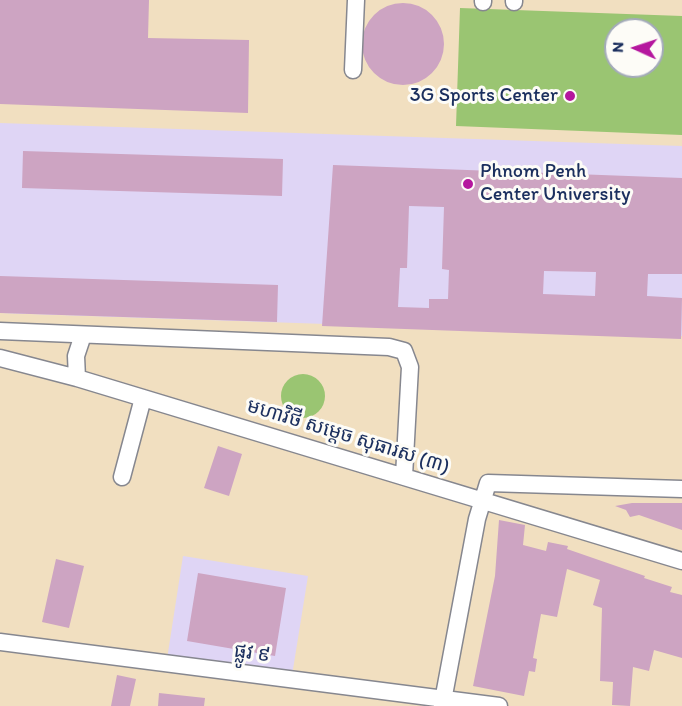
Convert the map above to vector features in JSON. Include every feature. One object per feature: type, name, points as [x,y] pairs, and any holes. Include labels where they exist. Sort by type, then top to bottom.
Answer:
[{"type":"street","points":[[354,70],[356,0]]},
{"type":"street","points":[[0,331],[389,347],[404,351],[410,367],[404,476]]},
{"type":"street","points":[[77,378],[76,356],[83,335]]},
{"type":"street","name":"មហាវិថី សម្តេច សុធារស (៣)","points":[[0,358],[77,378],[682,561]]},
{"type":"street","points":[[122,477],[143,398]]},
{"type":"street","points":[[442,703],[488,483],[682,489]]},
{"type":"street","name":"ផ្លូវ ៩","points":[[0,642],[442,703],[499,706]]},
{"type":"shaded area","points":[[0,123],[682,146],[682,336],[0,313]]},
{"type":"shaded area","points":[[183,556],[308,576],[290,688],[165,672]]},
{"type":"green space","name":"3G Sports Center","points":[[460,8],[682,16],[682,135],[456,126]]},
{"type":"green space","points":[[303,374],[318,381],[325,396],[318,411],[303,418],[288,411],[281,396],[288,381]]},
{"type":"building","points":[[0,0],[149,0],[148,38],[249,40],[248,113],[0,104]]},
{"type":"building","points":[[403,3],[419,6],[432,15],[441,28],[444,44],[441,60],[432,73],[419,82],[403,85],[387,82],[374,73],[365,60],[362,44],[365,28],[374,15],[387,6]]},
{"type":"building","points":[[23,151],[283,159],[282,196],[22,188]]},
{"type":"building","points":[[333,165],[682,178],[682,274],[648,274],[647,296],[682,298],[681,339],[322,326]],"holes":[[[409,206],[444,207],[442,269],[449,270],[448,299],[429,299],[429,308],[398,307],[400,268],[407,268]],[[544,271],[596,272],[595,296],[543,294]]]},
{"type":"building","points":[[0,276],[278,285],[277,322],[0,313]]},
{"type":"building","points":[[218,446],[242,454],[229,496],[204,488]]},
{"type":"building","points":[[632,503],[682,503],[682,530],[639,515],[630,517],[626,510],[615,506]]},
{"type":"building","points":[[499,520],[525,525],[523,545],[546,551],[548,542],[568,546],[567,549],[672,587],[670,592],[682,595],[682,658],[654,650],[649,671],[633,667],[630,706],[612,705],[613,682],[600,681],[602,608],[593,605],[600,580],[567,569],[557,617],[541,614],[533,658],[537,659],[535,672],[529,671],[524,696],[473,686],[495,576]]},
{"type":"building","points":[[56,559],[84,566],[69,628],[42,622]]},
{"type":"building","points":[[198,573],[286,588],[275,656],[187,641]]},
{"type":"building","points":[[117,675],[136,679],[130,706],[111,706]]},
{"type":"building","points":[[159,693],[205,698],[204,706],[158,706]]},
{"type":"place","name":"3G Sports Center","points":[[570,96]]},
{"type":"place","name":"Phnom Penh Center University","points":[[468,184]]}]
